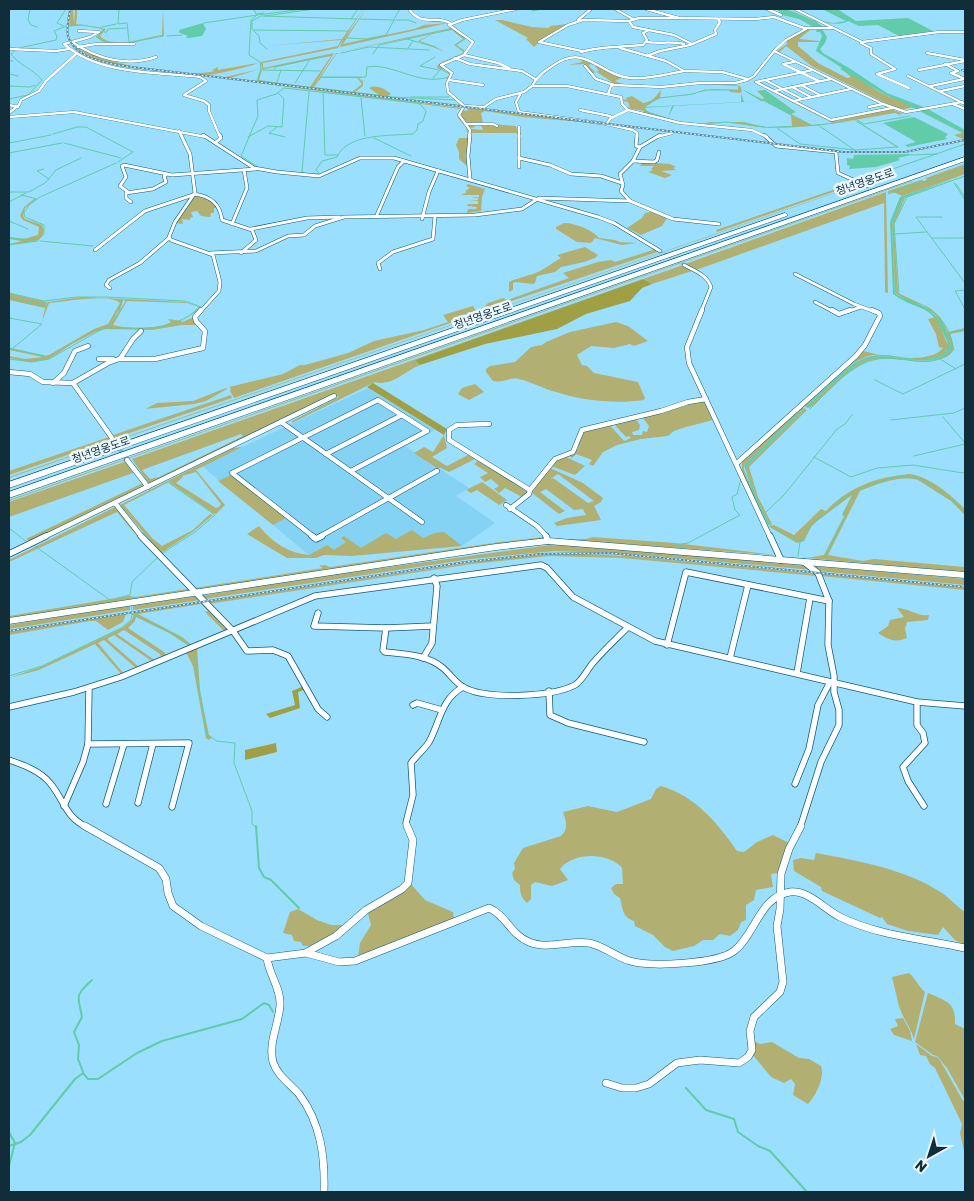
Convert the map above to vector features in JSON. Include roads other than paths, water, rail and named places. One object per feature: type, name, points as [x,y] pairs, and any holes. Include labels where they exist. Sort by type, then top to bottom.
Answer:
[{"type":"highway","name":"청년영웅도로","points":[[9,485],[965,152]]},
{"type":"highway","name":"청년영웅도로","points":[[9,495],[965,159]]},
{"type":"main road","points":[[9,621],[496,547],[548,541],[965,575]]},
{"type":"street","points":[[410,9],[413,15],[428,20],[447,21],[450,23],[513,9]]},
{"type":"street","points":[[582,51],[539,42],[578,20],[591,9]]},
{"type":"street","points":[[615,9],[633,18],[663,20],[679,18],[778,17],[806,29],[833,28]]},
{"type":"street","points":[[646,9],[679,18]]},
{"type":"street","points":[[768,9],[811,29]]},
{"type":"street","points":[[795,9],[870,48],[871,54],[895,69],[877,74],[910,88]]},
{"type":"street","points":[[629,22],[633,18]]},
{"type":"street","points":[[578,20],[592,19],[629,22],[634,27],[674,35],[691,44]]},
{"type":"street","points":[[647,56],[650,53],[691,44],[716,34],[714,32],[720,22],[718,19]]},
{"type":"street","points":[[450,23],[450,26],[473,42],[464,55]]},
{"type":"street","points":[[585,66],[596,79],[614,85],[661,87],[700,83],[735,83],[750,79],[786,40],[806,29]]},
{"type":"street","points":[[646,42],[643,34],[649,30]]},
{"type":"street","points":[[79,31],[99,32],[90,38],[64,44],[76,54],[92,61],[121,69],[200,77],[206,81],[184,96],[208,103],[209,111],[222,138],[216,142]]},
{"type":"street","points":[[72,42],[88,32]]},
{"type":"street","points":[[860,42],[939,32],[965,32]]},
{"type":"street","points":[[620,48],[640,45],[646,42],[664,44],[670,41],[691,44]]},
{"type":"street","points":[[72,42],[78,47],[99,56],[120,60],[143,60],[156,57]]},
{"type":"street","points":[[78,47],[96,44],[134,44]]},
{"type":"street","points":[[532,86],[535,79],[560,61],[599,46],[620,48],[666,61],[684,71]]},
{"type":"street","points":[[9,49],[56,51],[69,49]]},
{"type":"street","points":[[774,51],[902,112],[964,103]]},
{"type":"street","points":[[927,53],[938,57],[953,56],[965,61]]},
{"type":"street","points":[[9,113],[18,106],[21,100],[39,91],[46,81],[76,54]]},
{"type":"street","points":[[516,70],[501,64],[464,55],[441,65],[452,73],[447,83],[448,92],[464,106],[481,108],[496,100],[521,93],[532,86],[567,86],[608,94],[621,97],[622,104],[628,110],[662,116],[680,123],[709,127],[746,128],[762,133],[776,146],[836,152],[838,173],[867,186]]},
{"type":"street","points":[[575,56],[587,59],[611,72],[629,78],[684,71],[722,72],[750,79]]},
{"type":"street","points":[[455,58],[470,64],[524,72],[535,79]]},
{"type":"street","points":[[795,61],[783,64],[820,82]]},
{"type":"street","points":[[919,70],[965,61]]},
{"type":"street","points":[[944,64],[958,71],[951,73],[965,79]]},
{"type":"street","points":[[812,70],[756,82],[833,121],[892,108]]},
{"type":"street","points":[[908,76],[964,103]]},
{"type":"street","points":[[774,91],[832,79]]},
{"type":"street","points":[[931,86],[965,79]]},
{"type":"street","points":[[449,80],[483,85]]},
{"type":"street","points":[[764,80],[802,99]]},
{"type":"street","points":[[608,94],[611,86],[614,85]]},
{"type":"street","points":[[801,86],[821,95]]},
{"type":"street","points":[[941,91],[965,86]]},
{"type":"street","points":[[792,87],[812,97]]},
{"type":"street","points":[[793,101],[852,89]]},
{"type":"street","points":[[521,93],[516,102],[518,111],[521,113],[607,124],[636,131],[636,146],[640,148]]},
{"type":"street","points":[[869,107],[883,104]]},
{"type":"street","points":[[953,104],[965,109]]},
{"type":"street","points":[[9,105],[18,106]]},
{"type":"street","points":[[464,106],[459,115],[470,130],[468,156],[470,179]]},
{"type":"street","points":[[580,110],[610,116],[611,118]]},
{"type":"street","points":[[607,124],[611,118],[628,110]]},
{"type":"street","points":[[9,117],[74,112],[203,135],[257,169]]},
{"type":"street","points":[[467,124],[493,124],[497,126]]},
{"type":"street","points":[[519,127],[519,167]]},
{"type":"street","points":[[170,238],[170,231],[194,194],[190,154],[180,131]]},
{"type":"street","points":[[630,200],[621,191],[620,174],[633,161],[645,142],[658,136],[672,133]]},
{"type":"street","points":[[633,161],[654,162],[657,160],[659,152]]},
{"type":"street","points":[[167,174],[164,176],[166,182],[164,185],[151,190],[128,192],[120,186],[126,176],[122,165],[167,174],[257,169],[316,176],[326,174],[364,157],[390,158],[538,198],[606,220],[660,251]]},
{"type":"street","points":[[519,158],[543,163],[571,174],[601,176],[622,183]]},
{"type":"street","points":[[376,217],[398,167],[404,161]]},
{"type":"street","points":[[232,224],[247,188],[244,170]]},
{"type":"street","points":[[422,218],[429,192],[438,171]]},
{"type":"street","points":[[128,192],[125,195],[131,202]]},
{"type":"street","points":[[94,250],[145,211],[194,194],[205,195],[217,202],[221,208],[222,220],[250,229],[304,218],[422,218],[474,215],[522,209],[538,198],[630,200],[637,202],[656,214],[676,220],[719,224]]},
{"type":"street","points":[[380,269],[378,264],[386,256],[433,239],[435,216]]},
{"type":"street","points":[[170,238],[210,253],[241,253],[260,250],[288,236],[304,235],[315,226],[344,217]]},
{"type":"street","points":[[241,253],[256,240],[255,235],[250,229]]},
{"type":"street","points":[[110,288],[106,285],[109,280],[140,262],[170,238]]},
{"type":"street","points":[[99,359],[155,359],[203,348],[205,331],[194,316],[218,294],[220,285],[213,254],[210,253]]},
{"type":"street","points":[[684,265],[710,282],[711,287],[687,347],[689,363],[781,560]]},
{"type":"street","points":[[737,463],[833,378],[862,348],[880,316],[880,313],[862,307],[795,274]]},
{"type":"street","points":[[815,302],[839,314],[862,307]]},
{"type":"street","points":[[9,372],[30,374],[40,382],[73,383],[103,365],[120,359],[133,339],[141,331]]},
{"type":"street","points":[[53,383],[64,372],[74,353],[82,347],[88,346]]},
{"type":"street","points":[[73,383],[112,438]]},
{"type":"street","points":[[9,554],[334,396]]},
{"type":"street","points":[[548,541],[548,537],[542,530],[508,507],[529,494],[530,490],[555,459],[560,456],[569,455],[575,450],[579,433],[582,430],[606,422],[662,411],[681,403],[706,399]]},
{"type":"street","points":[[350,472],[427,431],[378,400],[232,473],[316,539],[437,471]]},
{"type":"street","points":[[326,454],[402,415]]},
{"type":"street","points":[[281,422],[422,522]]},
{"type":"street","points":[[489,424],[457,425],[449,430],[449,440],[530,490]]},
{"type":"street","points":[[127,460],[148,487]]},
{"type":"street","points":[[115,503],[148,544],[233,631],[247,651],[272,648],[280,650],[288,656],[318,708],[327,717]]},
{"type":"street","points":[[795,784],[809,749],[818,705],[834,676],[828,645],[829,601],[818,573],[804,562]]},
{"type":"street","points":[[9,707],[89,688],[135,671],[315,596],[434,578],[545,566],[573,597],[627,628],[656,642],[917,702],[965,706]]},
{"type":"street","points":[[667,644],[686,572],[829,601]]},
{"type":"street","points":[[424,658],[432,643],[437,586],[434,578]]},
{"type":"street","points":[[730,658],[748,585]]},
{"type":"street","points":[[797,673],[810,598]]},
{"type":"street","points":[[318,613],[314,626],[378,626],[386,628],[434,626]]},
{"type":"street","points":[[386,628],[383,650],[385,652],[408,654],[424,658],[443,669],[463,687],[480,694],[492,696],[526,695],[577,684],[591,665],[627,628]]},
{"type":"street","points":[[606,1083],[625,1090],[636,1090],[653,1082],[674,1064],[684,1060],[739,1063],[748,1057],[752,1050],[751,1023],[754,1017],[780,992],[783,982],[777,926],[783,863],[803,822],[821,762],[839,725],[839,710],[831,683]]},
{"type":"street","points":[[306,953],[336,936],[366,910],[402,889],[408,883],[413,840],[406,823],[414,795],[411,763],[429,742],[448,699],[456,690],[463,687]]},
{"type":"street","points":[[64,806],[83,762],[88,744],[89,688]]},
{"type":"street","points":[[549,691],[550,715],[568,722],[644,742]]},
{"type":"street","points":[[917,702],[917,725],[923,734],[925,743],[903,768],[908,781],[924,806]]},
{"type":"street","points":[[413,705],[417,704],[442,710]]},
{"type":"street","points":[[88,744],[189,743],[172,807]]},
{"type":"street","points":[[106,804],[124,744]]},
{"type":"street","points":[[138,802],[153,744]]},
{"type":"street","points":[[9,760],[28,766],[50,783],[67,813],[78,823],[98,832],[159,868],[166,879],[168,893],[173,906],[183,915],[240,947],[266,958],[306,953],[339,962],[355,961],[489,908],[499,912],[524,941],[535,944],[587,942],[630,960],[653,964],[721,958],[738,950],[744,944],[764,909],[781,894],[794,892],[804,894],[838,916],[888,934],[965,948]]},
{"type":"street","points":[[266,958],[278,986],[280,997],[280,1010],[272,1045],[273,1061],[283,1079],[298,1094],[310,1112],[319,1133],[324,1151],[324,1192]]},
{"type":"waterway","points":[[30,9],[28,20],[31,25],[37,27]]},
{"type":"waterway","points":[[64,26],[57,23],[66,9]]},
{"type":"waterway","points":[[119,9],[118,24],[127,23],[129,41]]},
{"type":"waterway","points":[[254,9],[256,14],[264,13]]},
{"type":"waterway","points":[[257,15],[304,9]]},
{"type":"waterway","points":[[265,16],[314,9]]},
{"type":"waterway","points":[[351,19],[358,9]]},
{"type":"waterway","points":[[394,19],[400,9]]},
{"type":"waterway","points":[[532,11],[542,9]]},
{"type":"waterway","points":[[408,10],[413,16]]},
{"type":"waterway","points":[[204,23],[257,15]]},
{"type":"waterway","points":[[257,15],[251,20],[249,55],[260,62],[261,69],[257,81],[393,97],[455,100]]},
{"type":"waterway","points":[[261,16],[252,21],[252,29],[259,36],[260,43],[267,49]]},
{"type":"waterway","points":[[262,16],[351,19]]},
{"type":"waterway","points":[[351,19],[357,19]]},
{"type":"waterway","points":[[347,38],[366,39],[386,35],[394,20],[360,19]]},
{"type":"waterway","points":[[395,20],[408,20],[416,23]]},
{"type":"waterway","points":[[427,21],[443,22]]},
{"type":"waterway","points":[[102,27],[116,24]]},
{"type":"waterway","points":[[70,26],[81,25],[101,28],[103,31],[96,37],[106,43]]},
{"type":"waterway","points":[[19,48],[56,40],[57,36],[54,31],[66,26]]},
{"type":"waterway","points":[[104,32],[107,32],[108,29],[126,28]]},
{"type":"waterway","points":[[254,30],[348,31]]},
{"type":"waterway","points":[[407,39],[449,30]]},
{"type":"waterway","points":[[455,30],[465,39],[456,45],[465,53]]},
{"type":"waterway","points":[[167,36],[182,35]]},
{"type":"waterway","points":[[128,43],[163,36]]},
{"type":"waterway","points":[[377,47],[379,45],[407,39]]},
{"type":"waterway","points":[[407,39],[435,47]]},
{"type":"waterway","points":[[408,48],[413,41]]},
{"type":"waterway","points":[[341,53],[369,47],[377,47]]},
{"type":"waterway","points":[[373,54],[377,47]]},
{"type":"waterway","points":[[377,47],[429,50]]},
{"type":"waterway","points":[[9,99],[28,95],[42,80],[14,58],[11,54],[16,50]]},
{"type":"waterway","points":[[275,69],[275,67],[331,55]]},
{"type":"waterway","points":[[441,69],[439,65],[461,55]]},
{"type":"waterway","points":[[435,57],[420,66],[439,70]]},
{"type":"waterway","points":[[303,71],[309,61]]},
{"type":"waterway","points":[[320,77],[366,77],[367,67],[376,66],[427,79],[448,77]]},
{"type":"waterway","points":[[433,78],[441,69]]},
{"type":"waterway","points":[[441,69],[451,75]]},
{"type":"waterway","points":[[261,70],[281,70]]},
{"type":"waterway","points":[[277,82],[281,70]]},
{"type":"waterway","points":[[281,70],[303,71]]},
{"type":"waterway","points":[[295,83],[303,71]]},
{"type":"waterway","points":[[303,71],[320,71]]},
{"type":"waterway","points":[[9,74],[18,76]]},
{"type":"waterway","points":[[9,86],[30,87],[35,85]]},
{"type":"waterway","points":[[249,136],[258,116],[257,100],[276,94],[284,88],[323,92]]},
{"type":"waterway","points":[[649,104],[659,98],[693,94],[705,90],[737,90]]},
{"type":"waterway","points":[[299,174],[302,172],[309,92]]},
{"type":"waterway","points":[[316,174],[319,173],[316,170],[322,161],[337,157],[342,149],[350,144],[371,137],[413,134],[417,130],[418,124],[423,121],[426,111],[420,104],[416,103],[323,92]]},
{"type":"waterway","points":[[323,92],[325,155],[338,155]]},
{"type":"waterway","points":[[249,136],[268,126],[282,127],[284,99],[278,93]]},
{"type":"waterway","points":[[410,97],[449,97]]},
{"type":"waterway","points":[[361,98],[365,136]]},
{"type":"waterway","points":[[403,99],[457,105]]},
{"type":"waterway","points":[[644,108],[648,112],[672,120]]},
{"type":"waterway","points":[[857,120],[864,124],[910,116]]},
{"type":"waterway","points":[[703,124],[726,122],[765,127]]},
{"type":"waterway","points":[[854,150],[898,147],[858,122]]},
{"type":"waterway","points":[[818,125],[854,150]]},
{"type":"waterway","points":[[53,134],[77,127],[86,127],[133,152],[118,162]]},
{"type":"waterway","points":[[277,127],[269,133],[285,137]]},
{"type":"waterway","points":[[777,128],[800,144],[854,150]]},
{"type":"waterway","points":[[9,143],[51,135]]},
{"type":"waterway","points":[[249,136],[241,156],[258,167]]},
{"type":"waterway","points":[[374,138],[411,156]]},
{"type":"waterway","points":[[9,153],[62,143]]},
{"type":"waterway","points":[[64,143],[121,158]]},
{"type":"waterway","points":[[936,154],[965,144]]},
{"type":"waterway","points":[[858,181],[936,154]]},
{"type":"waterway","points":[[911,155],[936,154]]},
{"type":"waterway","points":[[49,179],[56,170],[81,158]]},
{"type":"waterway","points":[[38,240],[44,234],[44,225],[25,217],[24,213],[29,205],[40,197],[116,163]]},
{"type":"waterway","points":[[888,194],[965,168]]},
{"type":"waterway","points":[[44,169],[37,171],[49,179]]},
{"type":"waterway","points":[[949,332],[944,323],[933,312],[899,294],[894,224],[907,197],[965,176]]},
{"type":"waterway","points":[[9,192],[29,192],[45,183],[49,179]]},
{"type":"waterway","points":[[954,183],[965,200]]},
{"type":"waterway","points":[[956,184],[965,197]]},
{"type":"waterway","points":[[22,195],[26,193]]},
{"type":"waterway","points":[[9,202],[22,195]]},
{"type":"waterway","points":[[22,195],[37,199]]},
{"type":"waterway","points":[[942,217],[916,217],[965,283]]},
{"type":"waterway","points":[[9,221],[28,229]]},
{"type":"waterway","points":[[895,234],[926,232]]},
{"type":"waterway","points":[[9,238],[38,240]]},
{"type":"waterway","points":[[932,238],[965,238]]},
{"type":"waterway","points":[[9,245],[38,240]]},
{"type":"waterway","points":[[40,241],[93,246]]},
{"type":"waterway","points":[[965,290],[955,291],[965,309]]},
{"type":"waterway","points":[[9,293],[44,301],[77,297],[106,297],[185,301],[201,307],[178,322],[166,325],[144,328],[105,328]]},
{"type":"waterway","points":[[9,298],[45,306],[47,302]]},
{"type":"waterway","points":[[108,327],[118,314],[123,299]]},
{"type":"waterway","points":[[9,318],[42,324],[12,349]]},
{"type":"waterway","points":[[9,359],[32,362],[49,359],[104,328]]},
{"type":"waterway","points":[[949,333],[965,329]]},
{"type":"waterway","points":[[810,409],[839,380],[864,363],[884,358],[924,362],[944,357],[954,350],[950,334]]},
{"type":"waterway","points":[[12,349],[45,356]]},
{"type":"waterway","points":[[940,359],[955,369]]},
{"type":"waterway","points":[[955,369],[965,364]]},
{"type":"waterway","points":[[875,380],[903,394],[955,369]]},
{"type":"waterway","points":[[891,420],[954,413],[965,408]]},
{"type":"waterway","points":[[814,457],[837,429],[845,424],[852,415]]},
{"type":"waterway","points":[[943,417],[965,443]]},
{"type":"waterway","points":[[914,456],[965,444]]},
{"type":"waterway","points":[[766,512],[784,495],[814,457]]},
{"type":"waterway","points":[[814,457],[851,477],[877,468],[913,465],[963,473],[965,471]]},
{"type":"waterway","points":[[826,555],[846,515],[843,514],[857,490],[883,481],[903,476],[917,477],[939,490],[965,512]]},
{"type":"waterway","points":[[675,545],[688,543],[740,515],[735,510],[732,497],[737,494],[741,479]]},
{"type":"waterway","points":[[161,554],[195,532],[215,515],[169,483]]},
{"type":"waterway","points":[[771,527],[791,538],[801,541],[810,525],[826,514],[842,499],[853,493]]},
{"type":"waterway","points":[[9,528],[28,543]]},
{"type":"waterway","points":[[798,556],[800,542]]},
{"type":"waterway","points":[[32,544],[110,600],[130,595],[132,582],[158,557]]},
{"type":"waterway","points":[[131,605],[132,610]]},
{"type":"waterway","points":[[9,676],[42,666],[121,628],[131,620],[132,614],[170,632],[190,645]]},
{"type":"waterway","points":[[193,650],[207,735],[217,741],[235,743],[234,763],[252,811],[252,824],[256,827]]},
{"type":"waterway","points":[[256,827],[259,868],[264,877],[271,880],[299,908]]},
{"type":"waterway","points":[[83,1072],[78,1059],[79,1045],[74,1032],[82,1017],[79,1000],[80,993],[92,980]]},
{"type":"waterway","points":[[15,1144],[30,1135],[75,1079],[83,1073],[88,1079],[98,1079],[137,1053],[162,1041],[242,1019],[264,1003],[269,1005],[273,1012]]},
{"type":"waterway","points":[[686,1088],[706,1110],[734,1119],[738,1132],[758,1146],[770,1151],[807,1192]]},
{"type":"waterway","points":[[9,1132],[15,1144]]},
{"type":"waterway","points":[[9,1146],[15,1144]]},
{"type":"waterway","points":[[9,1166],[15,1144]]},
{"type":"tunnel","points":[[660,251],[684,265]]},
{"type":"tunnel","points":[[112,438],[127,460]]},
{"type":"railway","points":[[70,9],[67,26],[68,36],[78,51],[86,56],[105,62],[132,67],[843,152],[905,152],[965,140]]},
{"type":"railway","points":[[9,631],[466,562],[540,554],[610,553],[965,587]]}]
